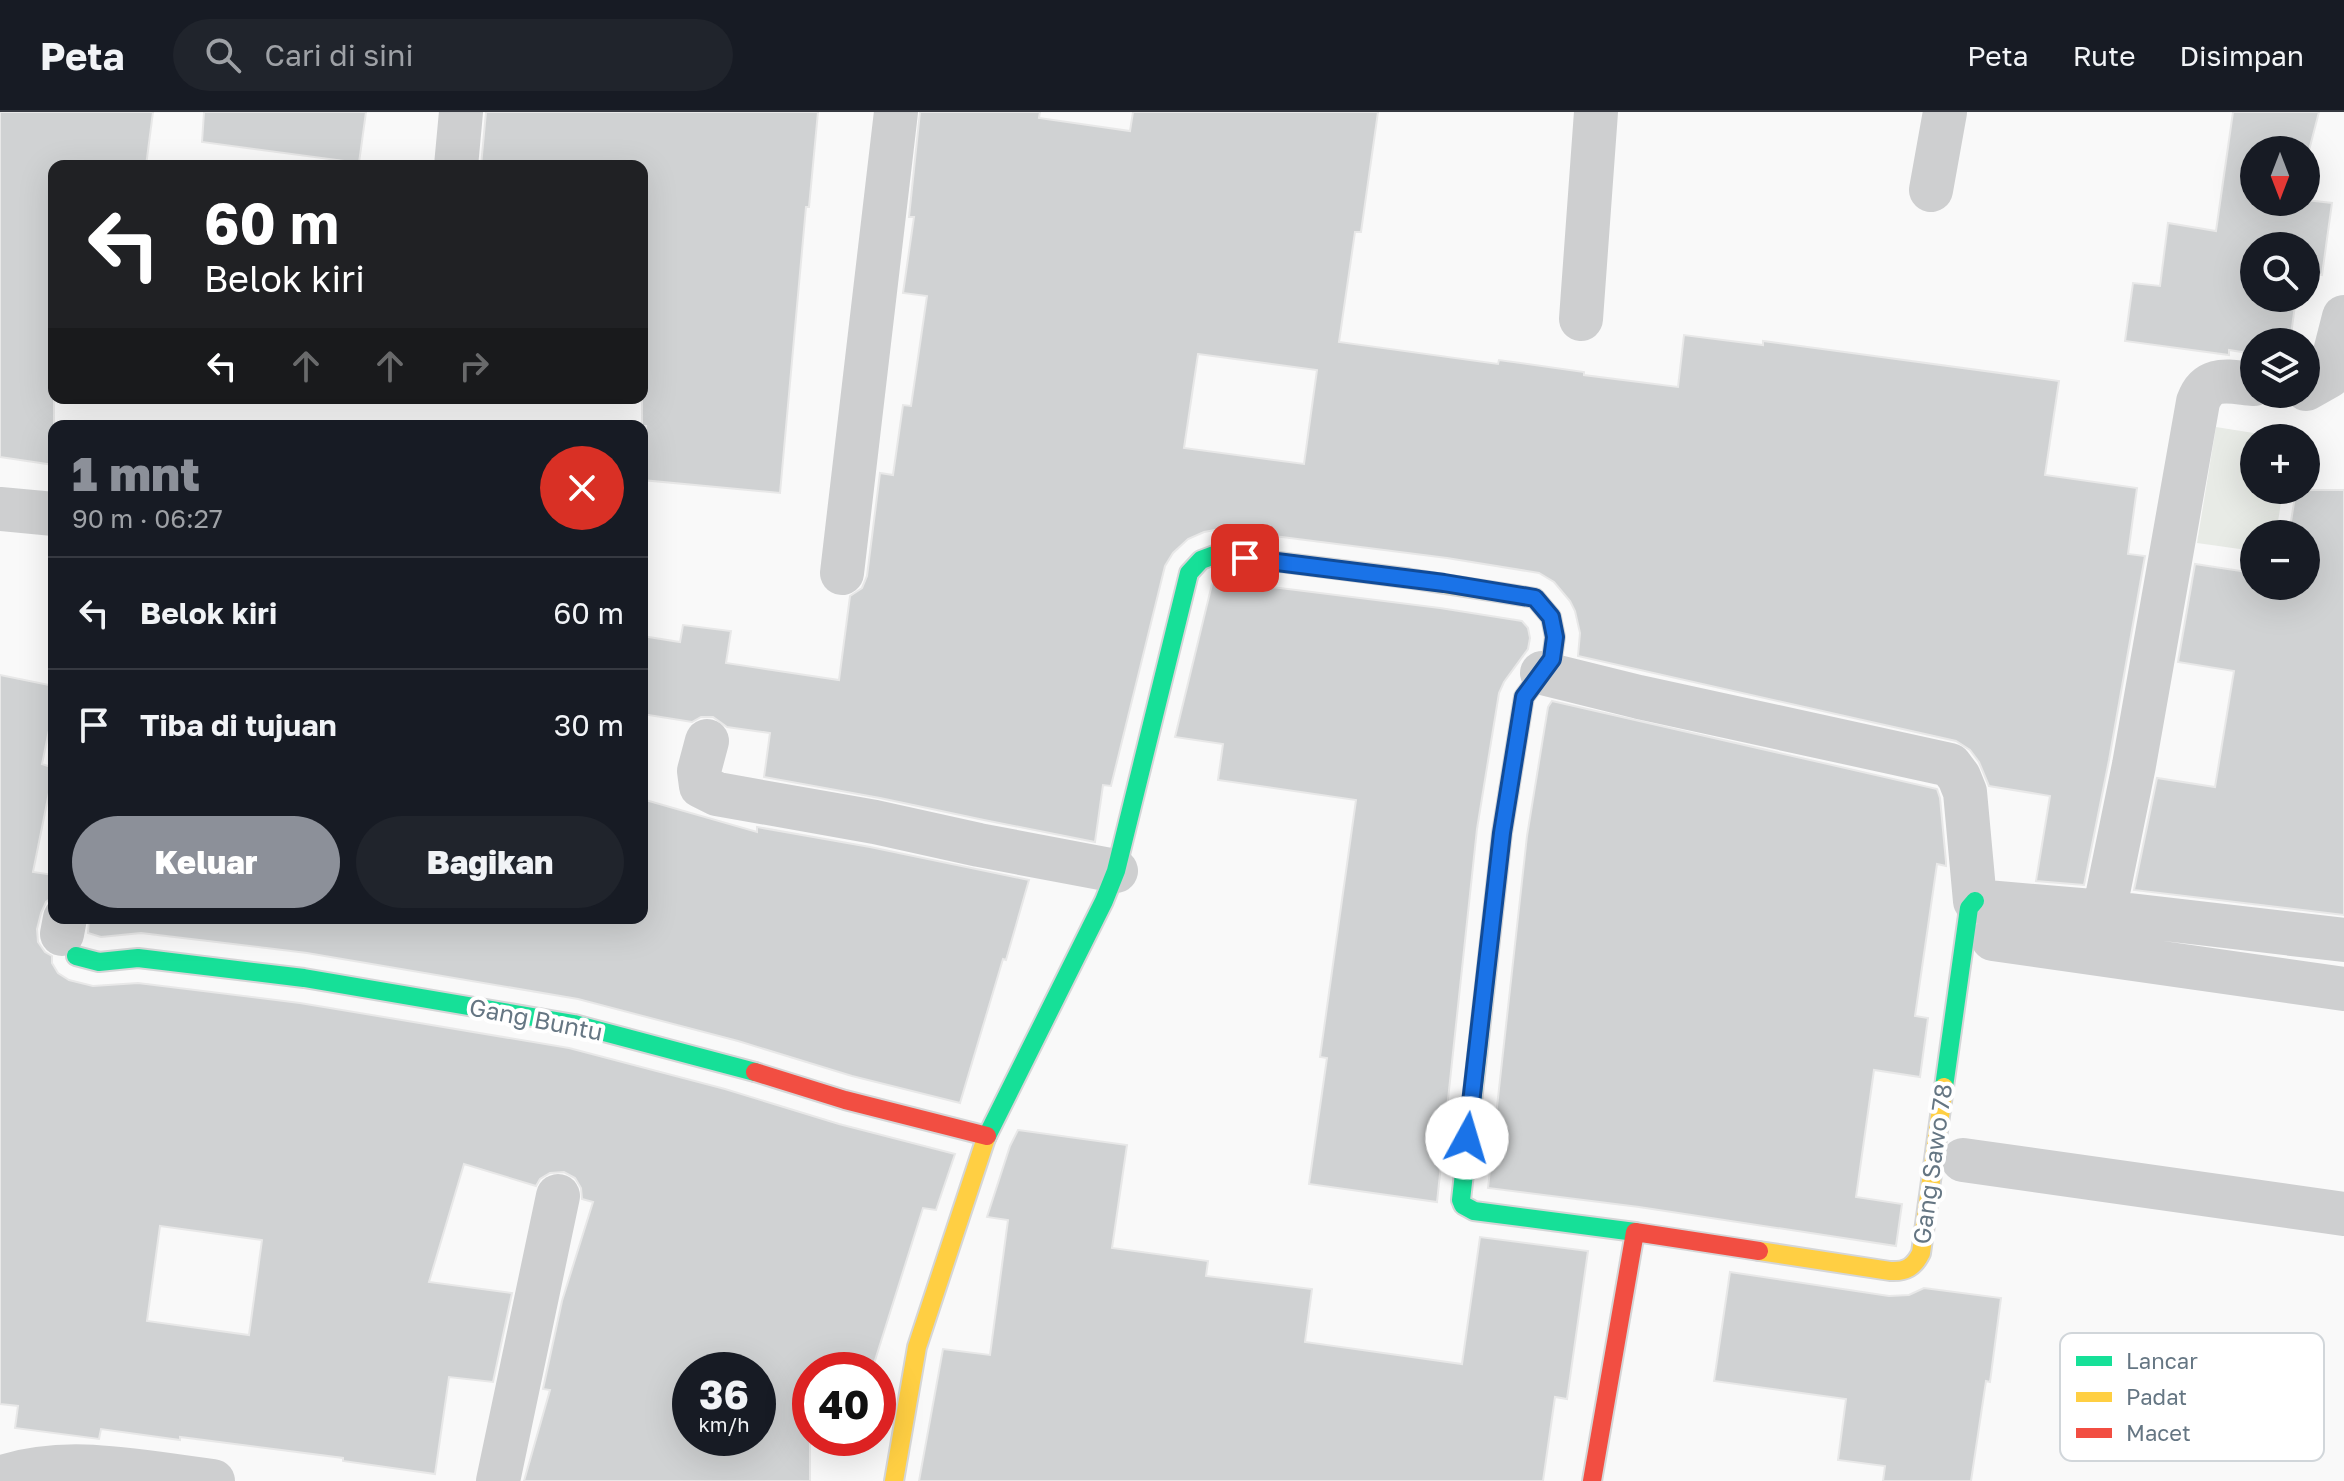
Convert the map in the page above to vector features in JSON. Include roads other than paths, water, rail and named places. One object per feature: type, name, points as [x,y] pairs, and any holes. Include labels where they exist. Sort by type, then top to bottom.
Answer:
[{"type":"street","points":[[457,160],[461,112]]},
{"type":"street","points":[[842,573],[896,112]]},
{"type":"street","points":[[1581,319],[1596,112]]},
{"type":"street","points":[[1931,190],[1945,112]]},
{"type":"street","points":[[2320,375],[2344,317]]},
{"type":"street","points":[[2104,912],[2134,765],[2198,402],[2209,384],[2240,383]]},
{"type":"street","points":[[0,509],[48,513]]},
{"type":"street","points":[[894,1481],[917,1347],[987,1136],[1116,871],[1189,573],[1206,556],[1217,554],[1535,598],[1551,617],[1555,637],[1552,659],[1524,697],[1502,833],[1461,1200],[1463,1205],[1474,1211],[1635,1232],[1592,1481]]},
{"type":"street","points":[[1542,673],[1950,765],[1965,792],[1984,920]]},
{"type":"street","points":[[707,741],[699,771],[701,786],[717,794],[875,822],[1116,871]]},
{"type":"street","name":"Gang Sawo 78","points":[[1635,1232],[1876,1269],[1910,1269],[1921,1253],[1969,908],[1984,920]]},
{"type":"street","points":[[1984,920],[2104,912],[2344,940]]},
{"type":"street","points":[[1984,920],[2344,989]]},
{"type":"street","name":"Gang Buntu","points":[[68,936],[99,962],[138,958],[304,978],[574,1024],[732,1065],[845,1100],[987,1136]]},
{"type":"street","points":[[1963,1160],[2344,1214]]},
{"type":"street","points":[[498,1481],[558,1196]]},
{"type":"street","points":[[0,1478],[20,1471],[70,1465],[213,1481]]}]
